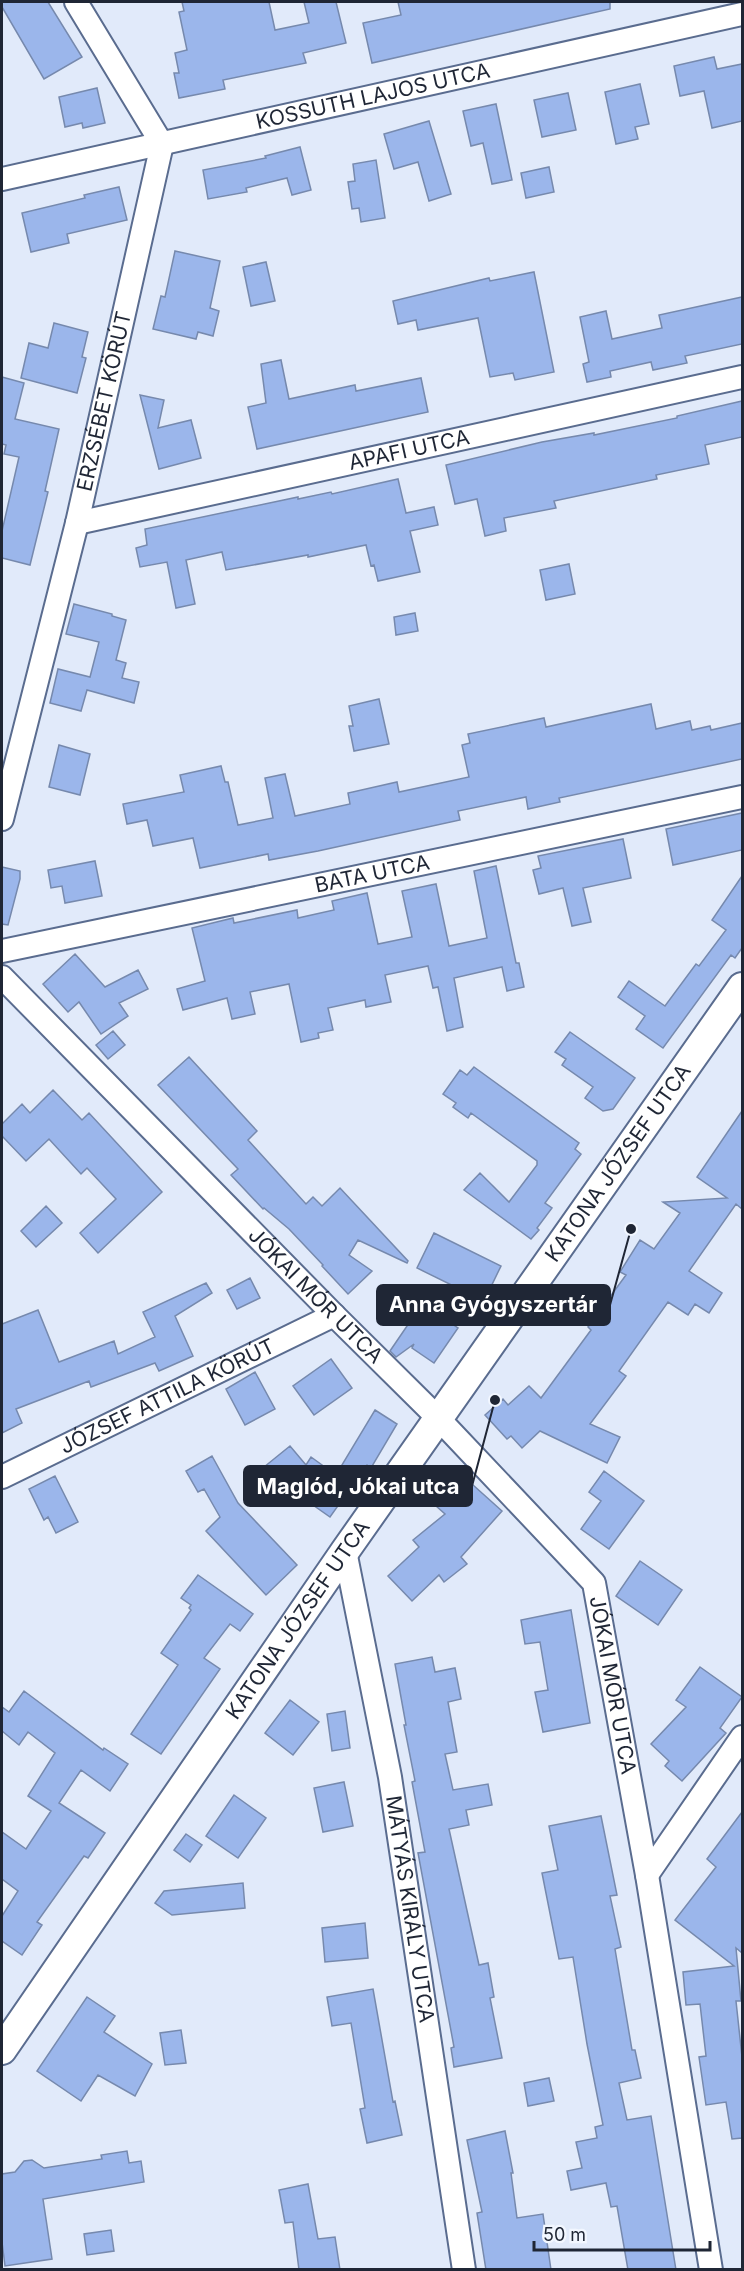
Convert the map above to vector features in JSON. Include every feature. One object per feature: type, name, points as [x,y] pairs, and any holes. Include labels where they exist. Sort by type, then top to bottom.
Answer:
[{"type":"main road","name":"KATONA JÓZSEF UTCA","points":[[2,2050],[345,1551],[742,987]]},
{"type":"street","points":[[76,2],[162,144]]},
{"type":"street","name":"KOSSUTH LAJOS UTCA","points":[[2,179],[742,14]]},
{"type":"street","name":"ERZSÉBET KÖRÚT","points":[[2,819],[77,523],[162,144]]},
{"type":"street","name":"APAFI UTCA","points":[[77,523],[742,377]]},
{"type":"street","name":"BATA UTCA","points":[[2,951],[742,797]]},
{"type":"street","name":"JÓKAI MÓR UTCA","points":[[2,977],[439,1419],[594,1583],[647,1875],[711,2270]]},
{"type":"street","name":"JÓZSEF ATTILA KÖRÚT","points":[[2,1477],[334,1315]]},
{"type":"street","name":"MÁTYÁS KIRÁLY UTCA","points":[[345,1551],[390,1777],[464,2270]]},
{"type":"street","points":[[647,1875],[742,1737]]},
{"type":"building","points":[[2,2],[48,2],[82,57],[44,79],[2,7]]},
{"type":"building","points":[[182,2],[269,2],[275,30],[309,23],[304,2],[336,2],[346,43],[303,53],[306,63],[223,80],[225,89],[179,98],[174,73],[179,73],[175,53],[187,50],[179,12],[184,11]]},
{"type":"building","points":[[398,2],[610,2],[610,9],[372,63],[363,23],[401,15]]},
{"type":"building","points":[[714,57],[717,69],[742,64],[742,121],[712,128],[704,91],[680,96],[674,66]]},
{"type":"building","points":[[640,84],[649,124],[635,127],[638,139],[616,144],[605,92]]},
{"type":"building","points":[[97,88],[105,123],[83,128],[82,123],[65,127],[59,97]]},
{"type":"building","points":[[568,93],[576,130],[542,137],[534,100]]},
{"type":"building","points":[[496,104],[512,180],[492,184],[483,143],[471,146],[463,111]]},
{"type":"building","points":[[429,121],[451,194],[429,201],[418,162],[394,169],[384,134]]},
{"type":"building","points":[[300,147],[311,190],[292,195],[287,178],[246,188],[247,192],[208,199],[203,170],[266,158],[265,156]]},
{"type":"building","points":[[376,160],[385,218],[361,222],[359,208],[352,209],[348,182],[355,181],[353,164]]},
{"type":"building","points":[[549,167],[554,192],[526,198],[521,173]]},
{"type":"building","points":[[119,187],[127,220],[67,234],[69,243],[31,252],[22,213],[85,198],[84,195]]},
{"type":"building","points":[[175,251],[220,261],[210,308],[219,311],[213,336],[198,332],[196,339],[153,329],[161,296],[165,297]]},
{"type":"building","points":[[266,262],[275,301],[251,306],[243,267]]},
{"type":"building","points":[[534,272],[554,372],[515,380],[513,373],[490,377],[478,318],[418,330],[416,320],[398,324],[393,301],[489,278],[490,281]]},
{"type":"building","points":[[742,297],[742,344],[685,356],[687,363],[653,370],[651,362],[610,371],[611,377],[587,382],[583,364],[589,362],[580,317],[606,311],[612,339],[662,328],[659,315]]},
{"type":"building","points":[[54,323],[88,332],[82,357],[86,358],[77,393],[21,378],[29,343],[48,348]]},
{"type":"building","points":[[281,360],[289,399],[355,385],[356,391],[421,378],[428,412],[257,449],[248,407],[266,403],[261,364]]},
{"type":"building","points":[[2,377],[24,383],[15,419],[59,429],[45,491],[48,492],[30,565],[2,558],[2,531],[19,457],[4,454],[6,445],[2,444]]},
{"type":"building","points":[[140,395],[164,400],[158,428],[191,420],[201,458],[159,469]]},
{"type":"building","points":[[742,401],[742,437],[705,445],[709,464],[656,475],[657,479],[554,501],[556,508],[504,518],[506,531],[485,536],[477,499],[455,504],[446,465],[542,442],[594,433],[594,435],[677,418],[677,416]]},
{"type":"building","points":[[398,479],[406,513],[434,507],[438,525],[410,531],[420,572],[378,581],[374,565],[371,566],[366,545],[226,570],[222,552],[186,560],[195,604],[176,608],[167,562],[140,567],[136,548],[147,545],[145,529],[298,497],[298,499],[331,492],[332,494]]},
{"type":"building","points":[[569,564],[575,594],[546,600],[540,570]]},
{"type":"building","points":[[74,604],[126,620],[116,660],[126,663],[122,678],[139,682],[134,703],[87,690],[81,711],[50,703],[58,669],[90,677],[99,642],[66,634]]},
{"type":"building","points":[[415,613],[418,631],[396,635],[394,617]]},
{"type":"building","points":[[379,699],[389,744],[354,751],[349,726],[353,726],[349,706]]},
{"type":"building","points":[[651,704],[656,729],[690,721],[692,730],[710,726],[711,730],[742,723],[742,759],[559,798],[560,802],[528,809],[526,797],[458,811],[460,820],[318,851],[269,860],[268,854],[200,868],[193,838],[153,846],[147,820],[127,824],[123,804],[184,792],[180,775],[221,766],[225,782],[228,782],[238,825],[273,818],[265,778],[285,774],[295,816],[350,804],[348,793],[397,782],[399,792],[469,777],[462,745],[470,743],[468,734],[544,718],[546,727]]},
{"type":"building","points":[[59,745],[90,754],[80,795],[49,787]]},
{"type":"building","points":[[742,813],[742,850],[673,865],[666,829]]},
{"type":"building","points":[[623,839],[631,878],[583,888],[591,922],[572,926],[563,888],[539,894],[533,870],[541,868],[538,856]]},
{"type":"building","points":[[95,861],[102,896],[65,903],[62,886],[51,888],[48,870]]},
{"type":"building","points":[[496,866],[516,963],[519,963],[524,987],[507,991],[502,967],[454,978],[463,1027],[447,1031],[438,987],[433,988],[428,966],[385,975],[391,1002],[366,1007],[365,1000],[328,1008],[333,1030],[318,1033],[319,1038],[301,1042],[289,984],[250,992],[255,1014],[232,1019],[227,998],[183,1010],[177,989],[205,981],[192,928],[233,918],[234,923],[297,910],[298,918],[334,910],[332,901],[367,893],[378,944],[412,937],[402,891],[436,884],[449,946],[487,938],[474,871]]},
{"type":"building","points":[[2,867],[20,871],[8,925],[2,924]]},
{"type":"building","points":[[742,876],[742,948],[735,958],[731,955],[663,1048],[636,1029],[645,1016],[618,997],[629,981],[665,1006],[696,964],[699,966],[726,930],[712,920]]},
{"type":"building","points":[[75,954],[105,987],[138,970],[148,989],[119,1003],[128,1016],[101,1034],[79,1002],[68,1012],[43,984]]},
{"type":"building","points":[[113,1031],[125,1045],[108,1059],[96,1045]]},
{"type":"building","points":[[570,1032],[635,1078],[613,1109],[603,1111],[585,1098],[593,1087],[562,1065],[566,1059],[555,1052]]},
{"type":"building","points":[[189,1057],[257,1131],[248,1140],[306,1204],[313,1197],[322,1206],[340,1188],[408,1261],[407,1263],[358,1240],[349,1255],[372,1271],[348,1294],[289,1229],[263,1209],[231,1175],[238,1169],[158,1085]]},
{"type":"building","points":[[474,1067],[579,1143],[575,1149],[581,1154],[545,1203],[552,1208],[531,1239],[464,1190],[480,1173],[509,1202],[537,1165],[537,1161],[471,1113],[468,1118],[453,1107],[456,1103],[443,1094],[460,1070],[467,1075]]},
{"type":"building","points":[[53,1090],[82,1120],[89,1113],[162,1192],[98,1253],[80,1233],[116,1199],[87,1168],[81,1174],[49,1139],[26,1161],[2,1136],[2,1124],[22,1104],[30,1113]]},
{"type":"building","points":[[742,1111],[742,1209],[736,1204],[689,1271],[722,1293],[709,1313],[695,1304],[688,1315],[668,1302],[619,1371],[626,1376],[590,1424],[620,1437],[607,1463],[540,1431],[522,1448],[511,1436],[507,1439],[485,1415],[503,1399],[508,1405],[529,1386],[541,1398],[591,1330],[588,1327],[626,1275],[620,1272],[640,1240],[654,1249],[680,1213],[663,1202],[727,1198],[697,1177]]},
{"type":"building","points":[[46,1206],[62,1223],[36,1247],[21,1231]]},
{"type":"building","points":[[434,1233],[501,1266],[484,1301],[417,1268]]},
{"type":"building","points":[[250,1278],[260,1298],[237,1309],[227,1290]]},
{"type":"building","points":[[206,1283],[212,1293],[175,1316],[193,1356],[159,1371],[155,1363],[91,1387],[89,1381],[16,1409],[22,1423],[2,1433],[2,1324],[38,1310],[59,1362],[114,1341],[118,1354],[155,1337],[143,1312]]},
{"type":"building","points":[[422,1304],[458,1328],[434,1363],[412,1348],[414,1344],[396,1357],[390,1351]]},
{"type":"building","points":[[331,1359],[352,1388],[314,1415],[293,1386]]},
{"type":"building","points":[[255,1372],[275,1409],[245,1425],[226,1389]]},
{"type":"building","points":[[375,1410],[397,1424],[371,1468],[367,1465],[330,1517],[280,1482],[278,1484],[264,1467],[290,1446],[306,1465],[311,1457],[336,1475]]},
{"type":"building","points":[[212,1456],[238,1503],[297,1565],[266,1595],[206,1531],[220,1517],[204,1489],[198,1492],[186,1471]]},
{"type":"building","points":[[604,1471],[644,1501],[609,1549],[581,1529],[601,1501],[589,1492]]},
{"type":"building","points":[[55,1476],[78,1522],[56,1533],[48,1517],[44,1520],[29,1489]]},
{"type":"building","points":[[463,1476],[502,1511],[461,1557],[467,1564],[444,1582],[439,1575],[412,1601],[388,1576],[419,1547],[413,1540],[445,1514],[436,1506]]},
{"type":"building","points":[[640,1561],[682,1590],[658,1625],[616,1596]]},
{"type":"building","points":[[198,1575],[253,1614],[240,1631],[230,1624],[204,1658],[220,1669],[161,1754],[131,1734],[178,1665],[161,1653],[191,1610],[189,1608],[191,1605],[181,1598]]},
{"type":"building","points":[[571,1610],[590,1723],[543,1732],[535,1692],[548,1690],[540,1642],[525,1644],[521,1620]]},
{"type":"building","points":[[432,1657],[435,1672],[455,1668],[461,1699],[448,1702],[457,1752],[445,1754],[453,1790],[488,1784],[492,1805],[466,1810],[469,1825],[449,1829],[479,1965],[488,1963],[494,1997],[490,1998],[502,2058],[454,2067],[451,2048],[454,2047],[418,1853],[425,1852],[412,1782],[415,1781],[395,1664]]},
{"type":"building","points":[[700,1667],[742,1697],[720,1728],[726,1733],[682,1781],[665,1766],[669,1761],[651,1744],[686,1707],[676,1700]]},
{"type":"building","points":[[24,1691],[103,1750],[104,1748],[128,1764],[110,1791],[81,1770],[59,1803],[105,1833],[88,1858],[84,1856],[37,1922],[42,1925],[22,1955],[2,1941],[2,1916],[18,1891],[2,1879],[2,1832],[26,1849],[51,1811],[28,1796],[55,1753],[28,1732],[19,1745],[2,1731],[2,1707],[9,1712]]},
{"type":"building","points":[[290,1700],[319,1722],[293,1755],[265,1733]]},
{"type":"building","points":[[345,1711],[350,1748],[332,1751],[327,1714]]},
{"type":"building","points":[[344,1782],[353,1826],[323,1832],[314,1788]]},
{"type":"building","points":[[234,1795],[266,1818],[238,1858],[206,1836]]},
{"type":"building","points":[[742,1812],[742,1953],[736,1948],[741,2001],[736,2001],[742,2057],[742,2138],[732,2139],[726,2102],[706,2105],[699,2057],[706,2056],[700,2004],[686,2005],[683,1972],[734,1966],[675,1920],[716,1867],[707,1859]]},
{"type":"building","points":[[601,1816],[617,1895],[610,1896],[621,1947],[615,1949],[632,2050],[635,2050],[641,2078],[619,2083],[627,2120],[651,2116],[676,2270],[628,2270],[617,2206],[611,2207],[606,2183],[571,2190],[567,2171],[582,2168],[576,2142],[597,2138],[595,2127],[603,2125],[573,1957],[559,1959],[542,1873],[558,1870],[549,1826]]},
{"type":"building","points":[[186,1834],[202,1845],[190,1862],[174,1850]]},
{"type":"building","points":[[243,1883],[245,1908],[172,1915],[155,1903],[164,1891]]},
{"type":"building","points":[[365,1923],[368,1958],[325,1962],[322,1928]]},
{"type":"building","points":[[373,1989],[393,2102],[395,2101],[402,2135],[367,2143],[360,2109],[365,2108],[351,2023],[332,2026],[327,1997]]},
{"type":"building","points":[[87,1997],[115,2016],[104,2032],[152,2064],[135,2096],[98,2075],[81,2101],[37,2071]]},
{"type":"building","points":[[181,2030],[186,2063],[165,2065],[160,2033]]},
{"type":"building","points":[[549,2078],[554,2101],[528,2106],[524,2083]]},
{"type":"building","points":[[505,2131],[513,2173],[511,2173],[517,2218],[543,2214],[551,2270],[486,2270],[477,2213],[482,2212],[467,2140]]},
{"type":"building","points":[[127,2151],[129,2163],[141,2161],[144,2182],[43,2199],[52,2259],[5,2266],[2,2242],[2,2174],[15,2172],[24,2161],[32,2160],[44,2168],[102,2159],[101,2155]]},
{"type":"building","points":[[308,2184],[318,2239],[335,2237],[340,2270],[299,2270],[293,2222],[285,2223],[279,2190]]},
{"type":"building","points":[[111,2230],[114,2251],[87,2255],[84,2234]]},
{"type":"place","name":"Anna Gyógyszertár","points":[[631,1229]]},
{"type":"place","name":"Maglód, Jókai utca","points":[[495,1400]]}]
